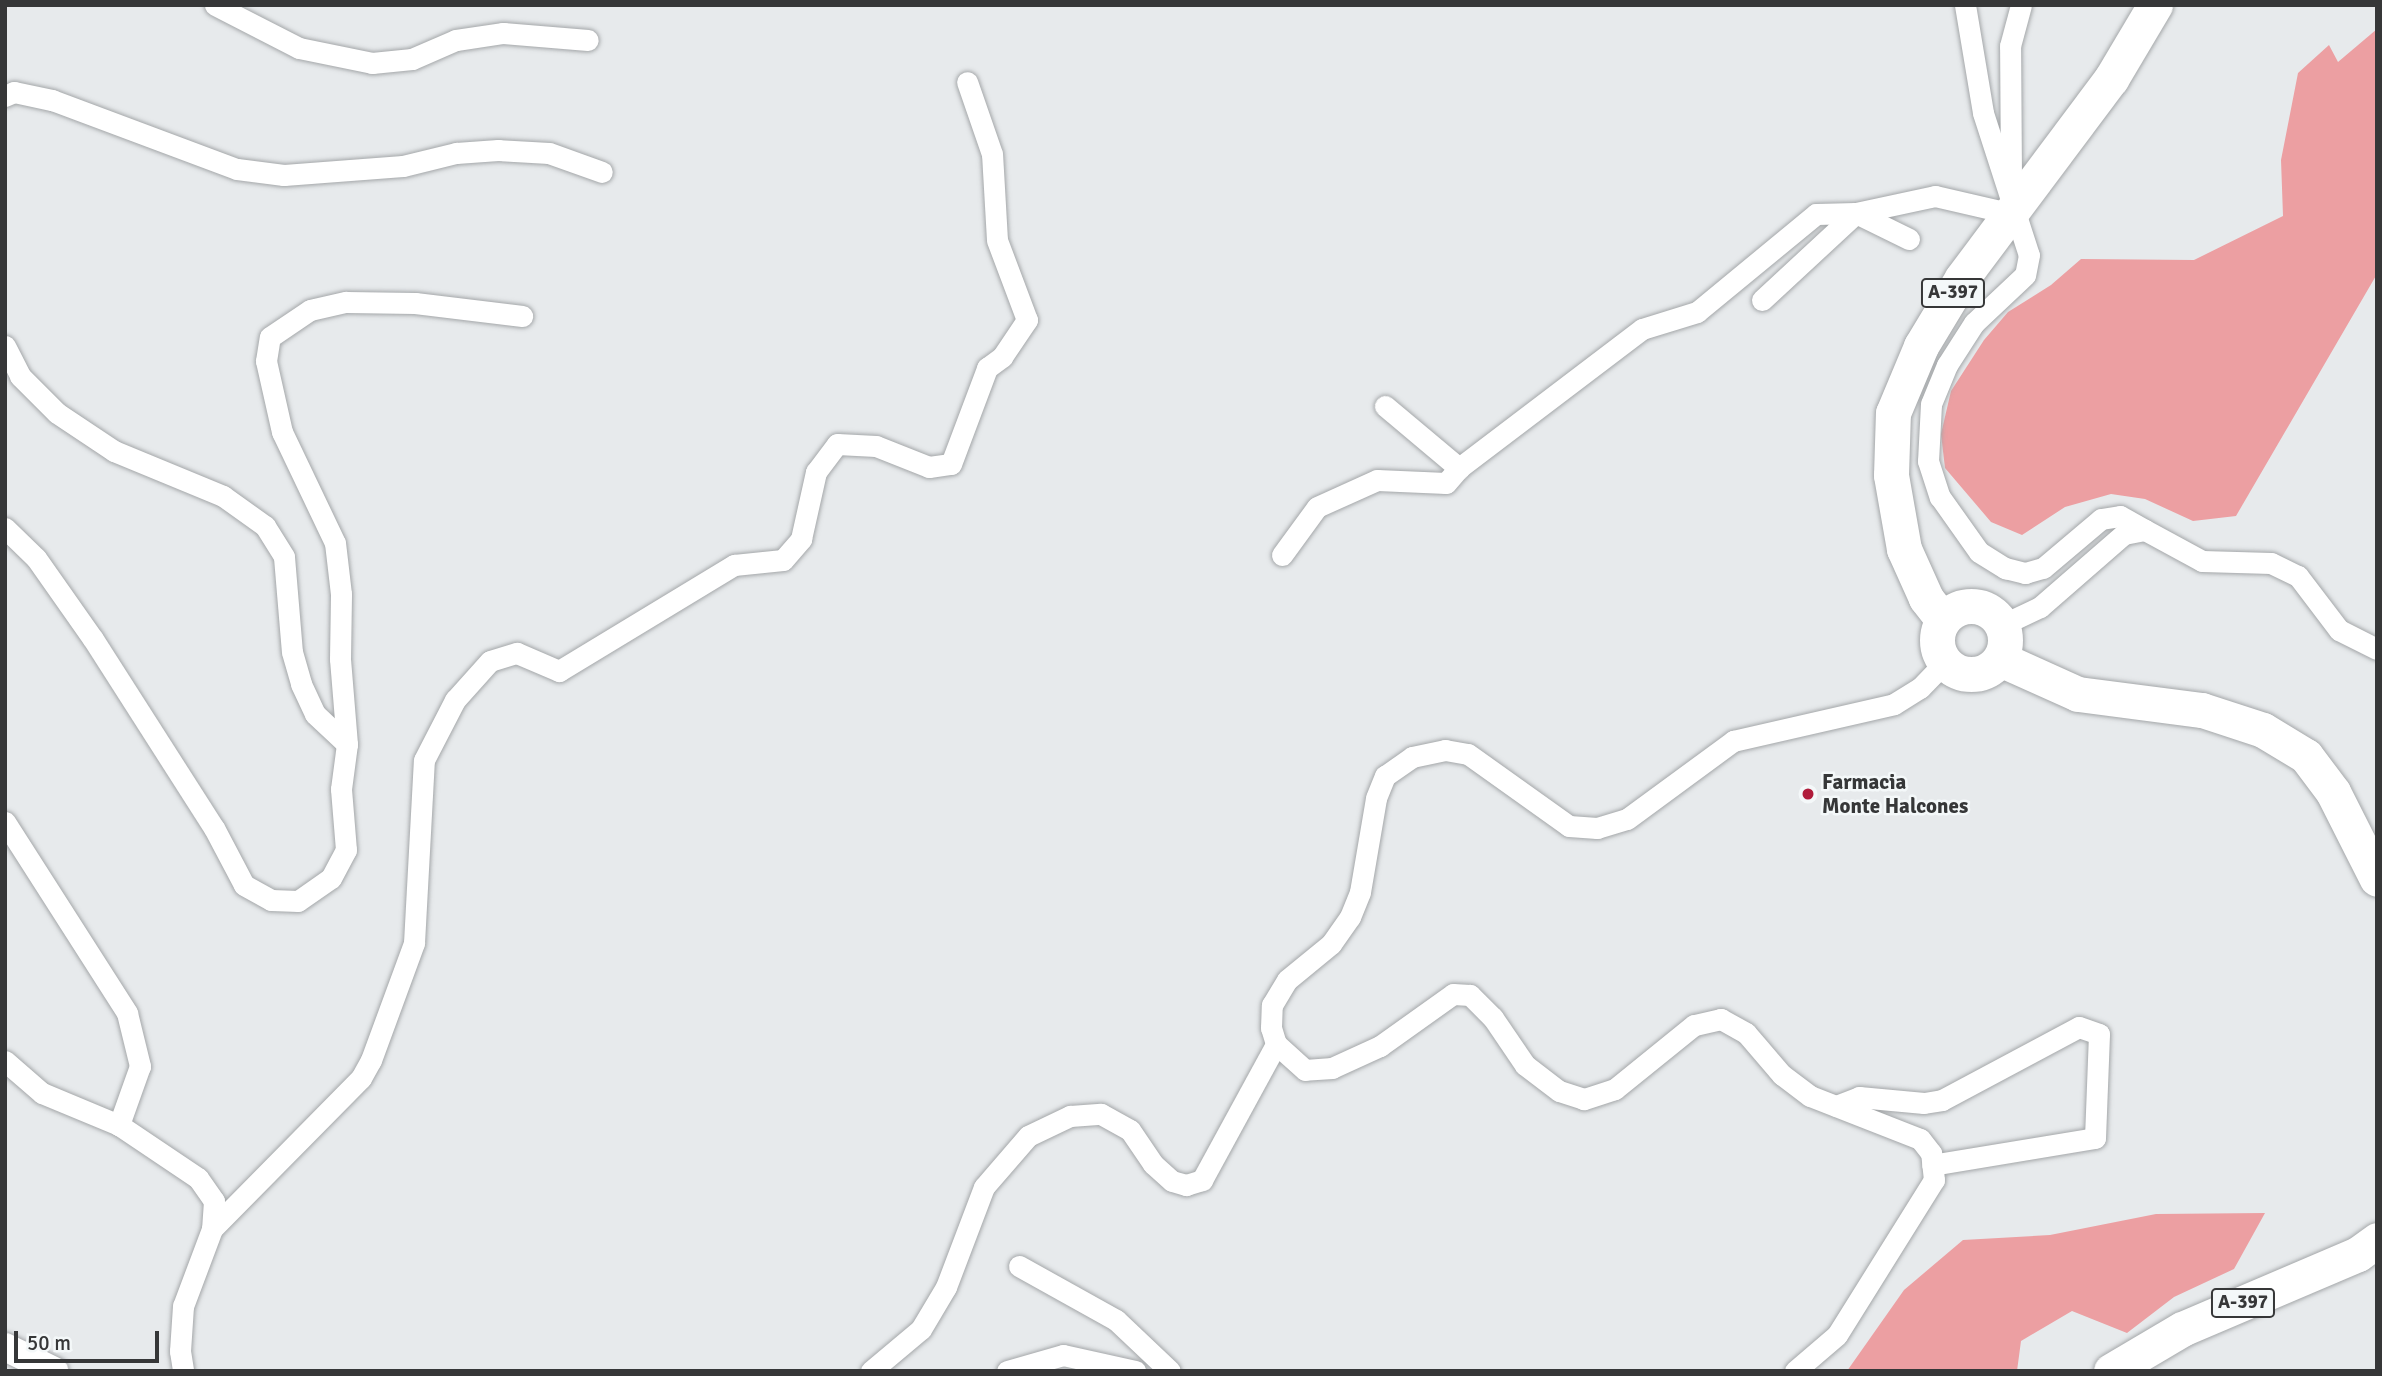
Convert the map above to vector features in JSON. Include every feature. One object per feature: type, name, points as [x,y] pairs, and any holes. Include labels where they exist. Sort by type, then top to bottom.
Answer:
[{"type":"main road","name":"A-397","points":[[1942,620],[1926,598],[1904,549],[1891,475],[1893,413],[1921,346],[1962,278],[2014,214],[2111,79],[2155,5]]},
{"type":"main road","points":[[2001,642],[1973,674],[1945,662],[1937,643],[1942,620],[1951,612],[1973,606],[1985,608],[2001,642],[2078,694],[2202,710],[2263,730],[2306,756],[2338,802],[2377,879]]},
{"type":"main road","name":"A-397","points":[[2110,1371],[2182,1329],[2358,1254],[2377,1240]]},
{"type":"street","points":[[215,5],[299,47],[372,63],[412,59],[456,40],[503,33],[588,40]]},
{"type":"street","points":[[1965,5],[1983,113],[2029,255],[2025,275],[1974,323],[1947,365],[1931,404],[1928,461],[1940,497],[1979,552],[2005,568],[2025,573],[2043,568],[2101,519],[2120,516],[2202,561],[2271,563],[2298,576],[2339,630],[2377,649]]},
{"type":"street","points":[[2014,214],[2010,46],[2021,5]]},
{"type":"street","points":[[212,1229],[361,1078],[371,1060],[414,943],[424,760],[455,701],[489,661],[517,653],[559,671],[734,565],[783,560],[801,539],[816,472],[837,444],[876,446],[929,467],[951,464],[987,369],[1002,357],[1027,320],[997,240],[992,154],[967,82]]},
{"type":"street","points":[[5,96],[14,92],[52,100],[237,169],[284,175],[403,166],[498,150],[550,153],[602,172]]},
{"type":"street","points":[[1282,555],[1317,507],[1377,480],[1446,483],[1460,468],[1642,329],[1697,312],[1816,215],[1856,213],[1935,196],[2014,214]]},
{"type":"street","points":[[1856,213],[1909,239]]},
{"type":"street","points":[[1762,300],[1856,213]]},
{"type":"street","points":[[5,528],[36,558],[93,639],[214,828],[244,885],[271,900],[298,901],[331,878],[346,850],[341,789],[347,744],[339,564],[335,543],[282,432],[266,360],[271,337],[310,310],[346,302],[415,303],[522,316]]},
{"type":"street","points":[[5,346],[20,376],[57,413],[114,451],[223,496],[265,526],[284,557],[292,652],[301,684],[314,714],[347,744]]},
{"type":"street","points":[[1385,407],[1460,468]]},
{"type":"street","points":[[2001,642],[2116,540],[2145,530]]},
{"type":"street","points":[[1795,1371],[1838,1335],[1934,1180],[1931,1153],[1920,1139],[1810,1096],[1782,1075],[1745,1033],[1721,1019],[1694,1025],[1615,1089],[1584,1100],[1559,1091],[1525,1065],[1470,995],[1453,993],[1381,1046],[1332,1068],[1305,1070],[1276,1044],[1270,1028],[1272,1005],[1287,980],[1331,944],[1350,917],[1360,892],[1376,798],[1385,776],[1412,757],[1445,750],[1468,754],[1569,826],[1597,828],[1627,819],[1733,741],[1894,704],[1920,688],[1945,662]]},
{"type":"street","points":[[5,822],[127,1013],[140,1066],[119,1125]]},
{"type":"street","points":[[1836,1106],[1859,1097],[1923,1103],[1942,1100],[2079,1027],[2099,1034],[2095,1138],[1932,1165]]},
{"type":"street","points":[[871,1371],[921,1329],[946,1287],[984,1187],[1028,1136],[1070,1116],[1101,1114],[1130,1130],[1153,1164],[1172,1181],[1186,1185],[1202,1180],[1276,1044]]},
{"type":"street","points":[[5,1061],[42,1093],[119,1125],[198,1178],[214,1200],[212,1229],[183,1306],[180,1351],[183,1371]]},
{"type":"street","points":[[1019,1266],[1116,1320],[1170,1371]]},
{"type":"street","points":[[5,1347],[54,1371]]},
{"type":"street","points":[[1007,1371],[1063,1355],[1135,1371]]},
{"type":"shaded area","points":[[2377,29],[2377,274],[2236,516],[2193,521],[2145,499],[2111,494],[2065,507],[2022,535],[1991,522],[1945,468],[1941,434],[1951,391],[1984,340],[2008,312],[2051,285],[2081,259],[2194,260],[2283,216],[2281,160],[2298,73],[2329,45],[2338,62]]},
{"type":"shaded area","points":[[2265,1213],[2234,1269],[2174,1297],[2127,1333],[2072,1311],[2021,1341],[2017,1371],[1847,1371],[1904,1290],[1963,1240],[2050,1235],[2156,1214]]},
{"type":"place","name":"Farmacia Monte Halcones","points":[[1808,794]]}]
